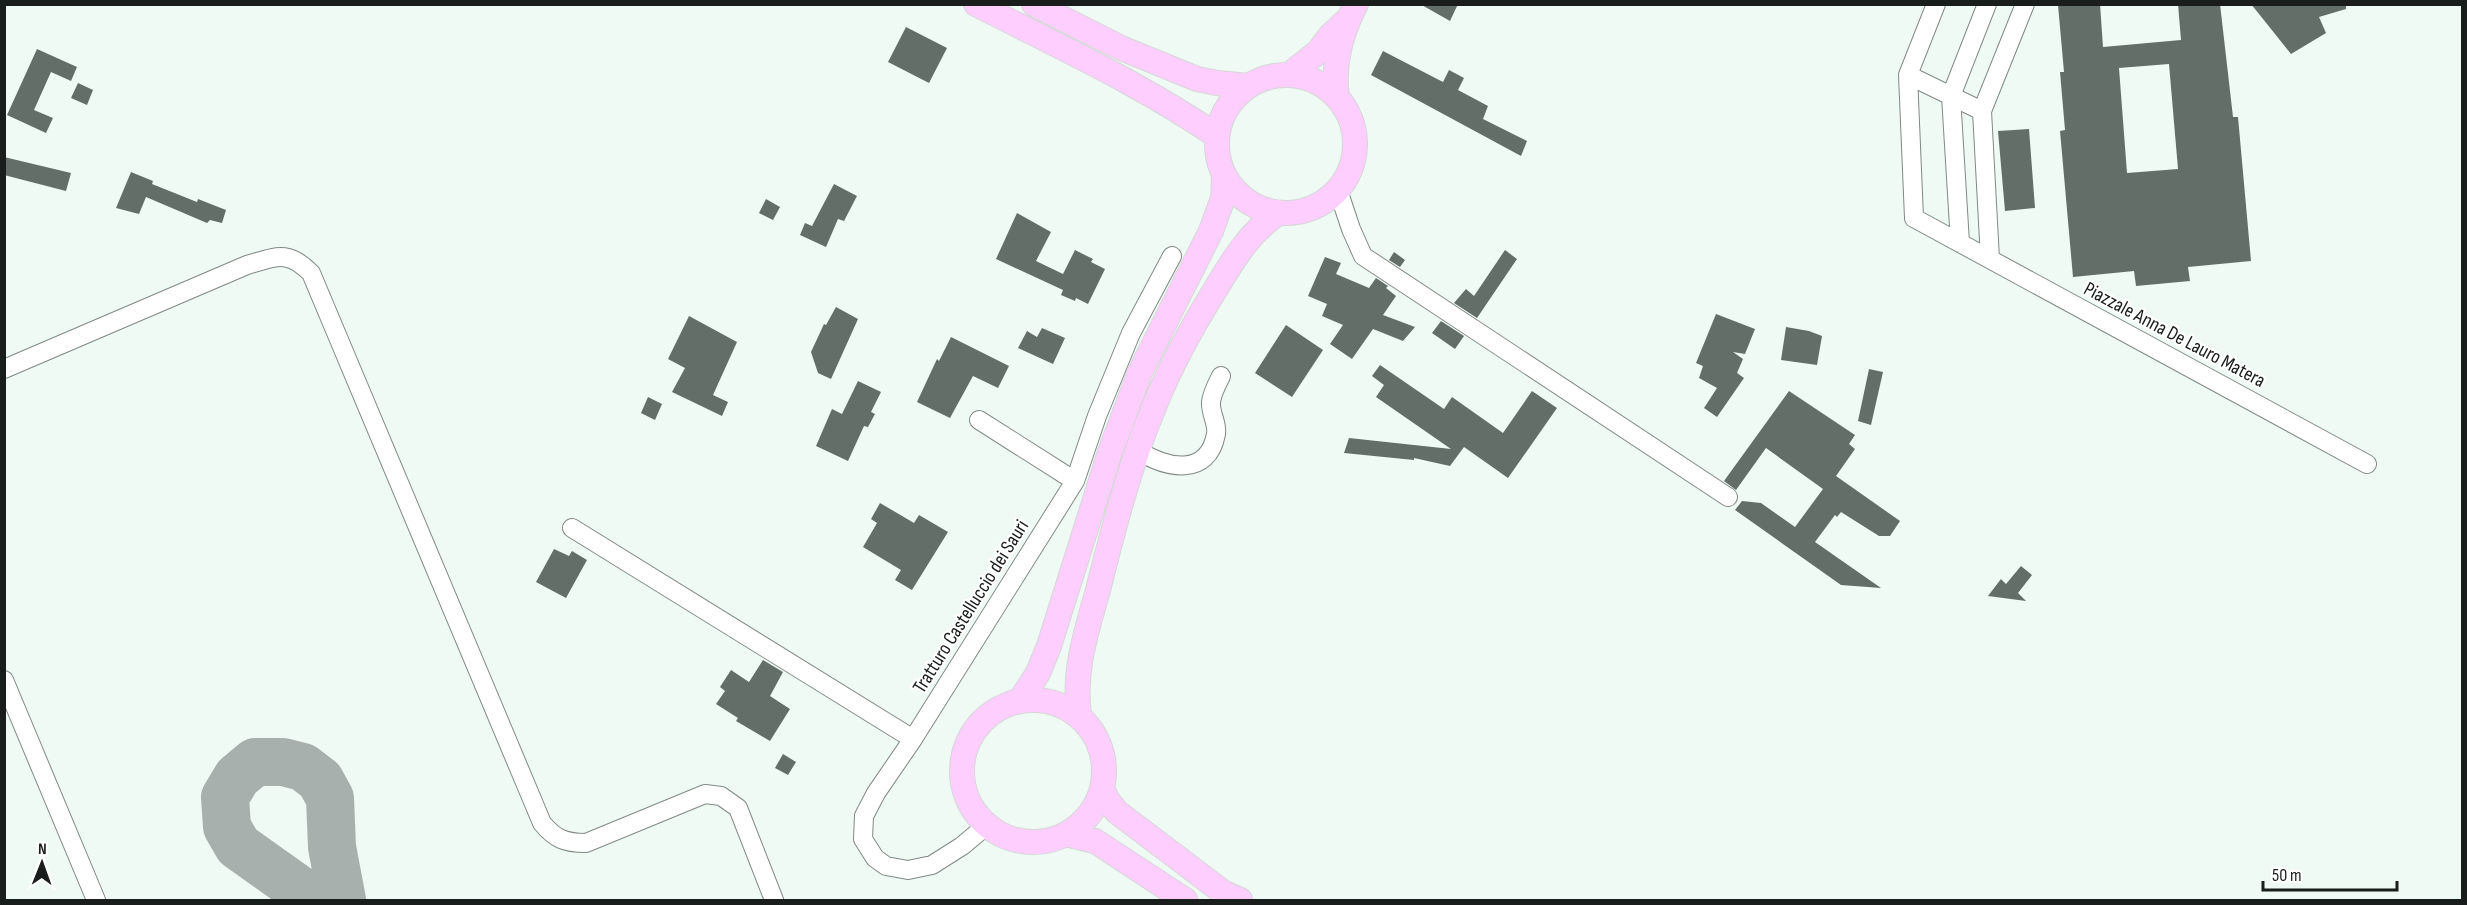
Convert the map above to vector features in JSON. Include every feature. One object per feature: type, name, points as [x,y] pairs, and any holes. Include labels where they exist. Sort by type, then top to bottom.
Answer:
[{"type":"main road","points":[[976,4],[1134,84],[1217,136]]},
{"type":"main road","points":[[1034,4],[1121,48],[1197,79],[1217,84],[1249,86]]},
{"type":"main road","points":[[1289,75],[1318,52],[1352,11]]},
{"type":"main road","points":[[1337,97],[1335,69],[1352,11]]},
{"type":"main road","points":[[1289,75],[1307,78],[1323,85],[1337,97],[1353,123],[1356,147],[1348,176],[1326,201],[1311,209],[1295,213],[1278,213],[1262,209],[1247,201],[1234,190],[1224,176],[1218,157],[1217,136],[1222,116],[1233,99],[1249,86],[1268,77],[1289,75]]},
{"type":"main road","points":[[1020,701],[1038,673],[1049,646],[1110,452],[1140,372],[1211,231],[1223,198],[1224,176]]},
{"type":"main road","points":[[1079,716],[1077,680],[1080,653],[1113,527],[1153,407],[1198,317],[1241,248],[1261,225],[1278,213]]},
{"type":"main road","points":[[1039,700],[1058,704],[1079,716],[1090,728],[1100,746],[1104,767],[1102,788],[1095,806],[1083,822],[1066,834],[1046,841],[1025,842],[1005,836],[987,825],[972,808],[963,787],[962,764],[968,742],[980,723],[998,709],[1020,701],[1039,700]]},
{"type":"main road","points":[[1102,788],[1108,801],[1118,812],[1224,892],[1240,900]]},
{"type":"main road","points":[[1066,834],[1095,841],[1185,900]]},
{"type":"street","name":"Piazzale Anna De Lauro Matera","points":[[1936,4],[1908,75],[1914,218],[2367,464]]},
{"type":"street","points":[[1960,243],[1951,96],[1987,4]]},
{"type":"street","points":[[1990,259],[1982,111],[2025,4]]},
{"type":"street","points":[[1908,75],[1982,111]]},
{"type":"street","points":[[1338,190],[1363,256],[1728,497]]},
{"type":"street","points":[[4,369],[247,265],[280,256],[298,260],[311,273],[542,823],[552,836],[567,843],[586,843],[705,794],[721,796],[738,808],[774,900]]},
{"type":"street","name":"Tratturo Castelluccio dei Sauri","points":[[987,825],[962,846],[932,865],[908,870],[886,866],[876,858],[863,839],[864,816],[876,793],[913,739],[1075,481],[1096,416],[1131,333],[1172,256]]},
{"type":"street","points":[[1139,451],[1153,460],[1171,466],[1189,465],[1205,457],[1214,444],[1217,431],[1211,402],[1221,376]]},
{"type":"street","points":[[979,420],[1075,481]]},
{"type":"street","points":[[572,528],[913,739]]},
{"type":"street","points":[[4,680],[96,900]]},
{"type":"building","points":[[1420,4],[1458,4],[1450,21]]},
{"type":"building","points":[[2100,4],[2103,47],[2181,40],[2178,4],[2220,4],[2233,117],[2238,117],[2251,261],[2188,267],[2190,281],[2136,286],[2134,271],[2073,277],[2060,131],[2065,130],[2060,72],[2064,72],[2058,5]],"holes":[[[2169,64],[2178,169],[2127,173],[2119,68]]]},
{"type":"building","points":[[2251,4],[2346,4],[2346,9],[2319,17],[2326,33],[2291,54]]},
{"type":"building","points":[[906,27],[947,48],[929,83],[888,62]]},
{"type":"building","points":[[37,49],[77,67],[71,81],[51,72],[34,110],[53,118],[46,133],[7,115]]},
{"type":"building","points":[[1383,51],[1443,82],[1449,70],[1464,78],[1458,90],[1488,106],[1483,119],[1527,141],[1521,156],[1371,75]]},
{"type":"building","points":[[78,83],[93,90],[87,105],[71,98]]},
{"type":"building","points":[[2029,129],[2035,208],[2005,211],[1998,131]]},
{"type":"building","points":[[4,157],[71,173],[66,191],[4,175]]},
{"type":"building","points":[[131,172],[153,181],[152,184],[197,202],[198,199],[226,210],[222,223],[210,220],[207,223],[146,197],[139,214],[116,208]]},
{"type":"building","points":[[834,184],[857,196],[844,221],[838,219],[826,247],[800,235],[805,223],[812,226]]},
{"type":"building","points":[[766,199],[780,207],[773,220],[759,213]]},
{"type":"building","points":[[1017,213],[1051,232],[1036,261],[1063,274],[1075,250],[1093,259],[1091,262],[1105,269],[1088,304],[1076,298],[1075,301],[1061,295],[1063,290],[996,259]]},
{"type":"building","points":[[1505,250],[1517,259],[1477,318],[1454,303],[1466,289],[1474,296]]},
{"type":"building","points":[[1394,252],[1405,260],[1400,267],[1389,260]]},
{"type":"building","points":[[1325,257],[1341,263],[1336,274],[1369,288],[1376,278],[1388,286],[1386,288],[1396,296],[1383,315],[1415,327],[1403,341],[1373,329],[1352,359],[1330,344],[1343,325],[1322,316],[1327,304],[1308,296]]},
{"type":"building","points":[[836,307],[858,319],[831,379],[818,373],[811,352],[824,324],[826,325]]},
{"type":"building","points":[[1716,314],[1755,329],[1745,354],[1733,352],[1743,359],[1737,373],[1744,378],[1717,417],[1704,408],[1717,388],[1699,378],[1703,366],[1696,363]]},
{"type":"building","points":[[689,316],[737,342],[713,395],[728,402],[722,416],[672,392],[685,368],[668,359]]},
{"type":"building","points":[[1441,321],[1464,336],[1455,349],[1432,333]]},
{"type":"building","points":[[1286,325],[1323,350],[1292,397],[1255,373]]},
{"type":"building","points":[[1786,327],[1822,336],[1817,365],[1781,360]]},
{"type":"building","points":[[1042,328],[1065,338],[1053,364],[1018,348],[1027,331],[1037,337]]},
{"type":"building","points":[[951,337],[1009,366],[998,388],[973,376],[950,418],[917,402],[937,359],[939,361]]},
{"type":"building","points":[[1380,365],[1444,409],[1452,397],[1503,433],[1532,391],[1557,408],[1508,478],[1464,447],[1450,466],[1414,458],[1414,460],[1344,453],[1349,438],[1451,449],[1376,397],[1384,385],[1372,376]]},
{"type":"building","points":[[1869,369],[1883,372],[1871,425],[1858,421]]},
{"type":"building","points":[[858,381],[881,392],[871,412],[875,414],[868,427],[864,426],[848,461],[816,446],[832,409],[842,414]]},
{"type":"building","points":[[1789,391],[1855,435],[1849,444],[1855,449],[1836,476],[1900,521],[1890,536],[1879,536],[1841,512],[1837,517],[1835,515],[1815,542],[1881,588],[1841,585],[1735,510],[1742,501],[1761,503],[1795,527],[1823,489],[1766,448],[1736,490],[1724,481]]},
{"type":"building","points":[[648,397],[662,404],[655,420],[641,413]]},
{"type":"building","points":[[880,503],[914,523],[919,515],[948,532],[912,590],[895,580],[901,570],[863,547],[877,523],[871,519]]},
{"type":"building","points":[[554,549],[569,556],[572,551],[587,560],[566,598],[536,582]]},
{"type":"building","points":[[2021,566],[2032,575],[2018,593],[2026,601],[1988,596],[2001,579],[2006,584]]},
{"type":"building","points":[[763,660],[783,672],[770,696],[790,709],[770,741],[736,721],[738,718],[716,704],[725,691],[720,687],[731,670],[749,682]]},
{"type":"building","points":[[783,754],[796,762],[788,775],[775,768]]},
{"type":"taxiway","points":[[314,900],[238,846],[227,827],[225,797],[237,777],[255,762],[283,762],[303,767],[320,780],[330,798],[332,847],[342,900]]}]
